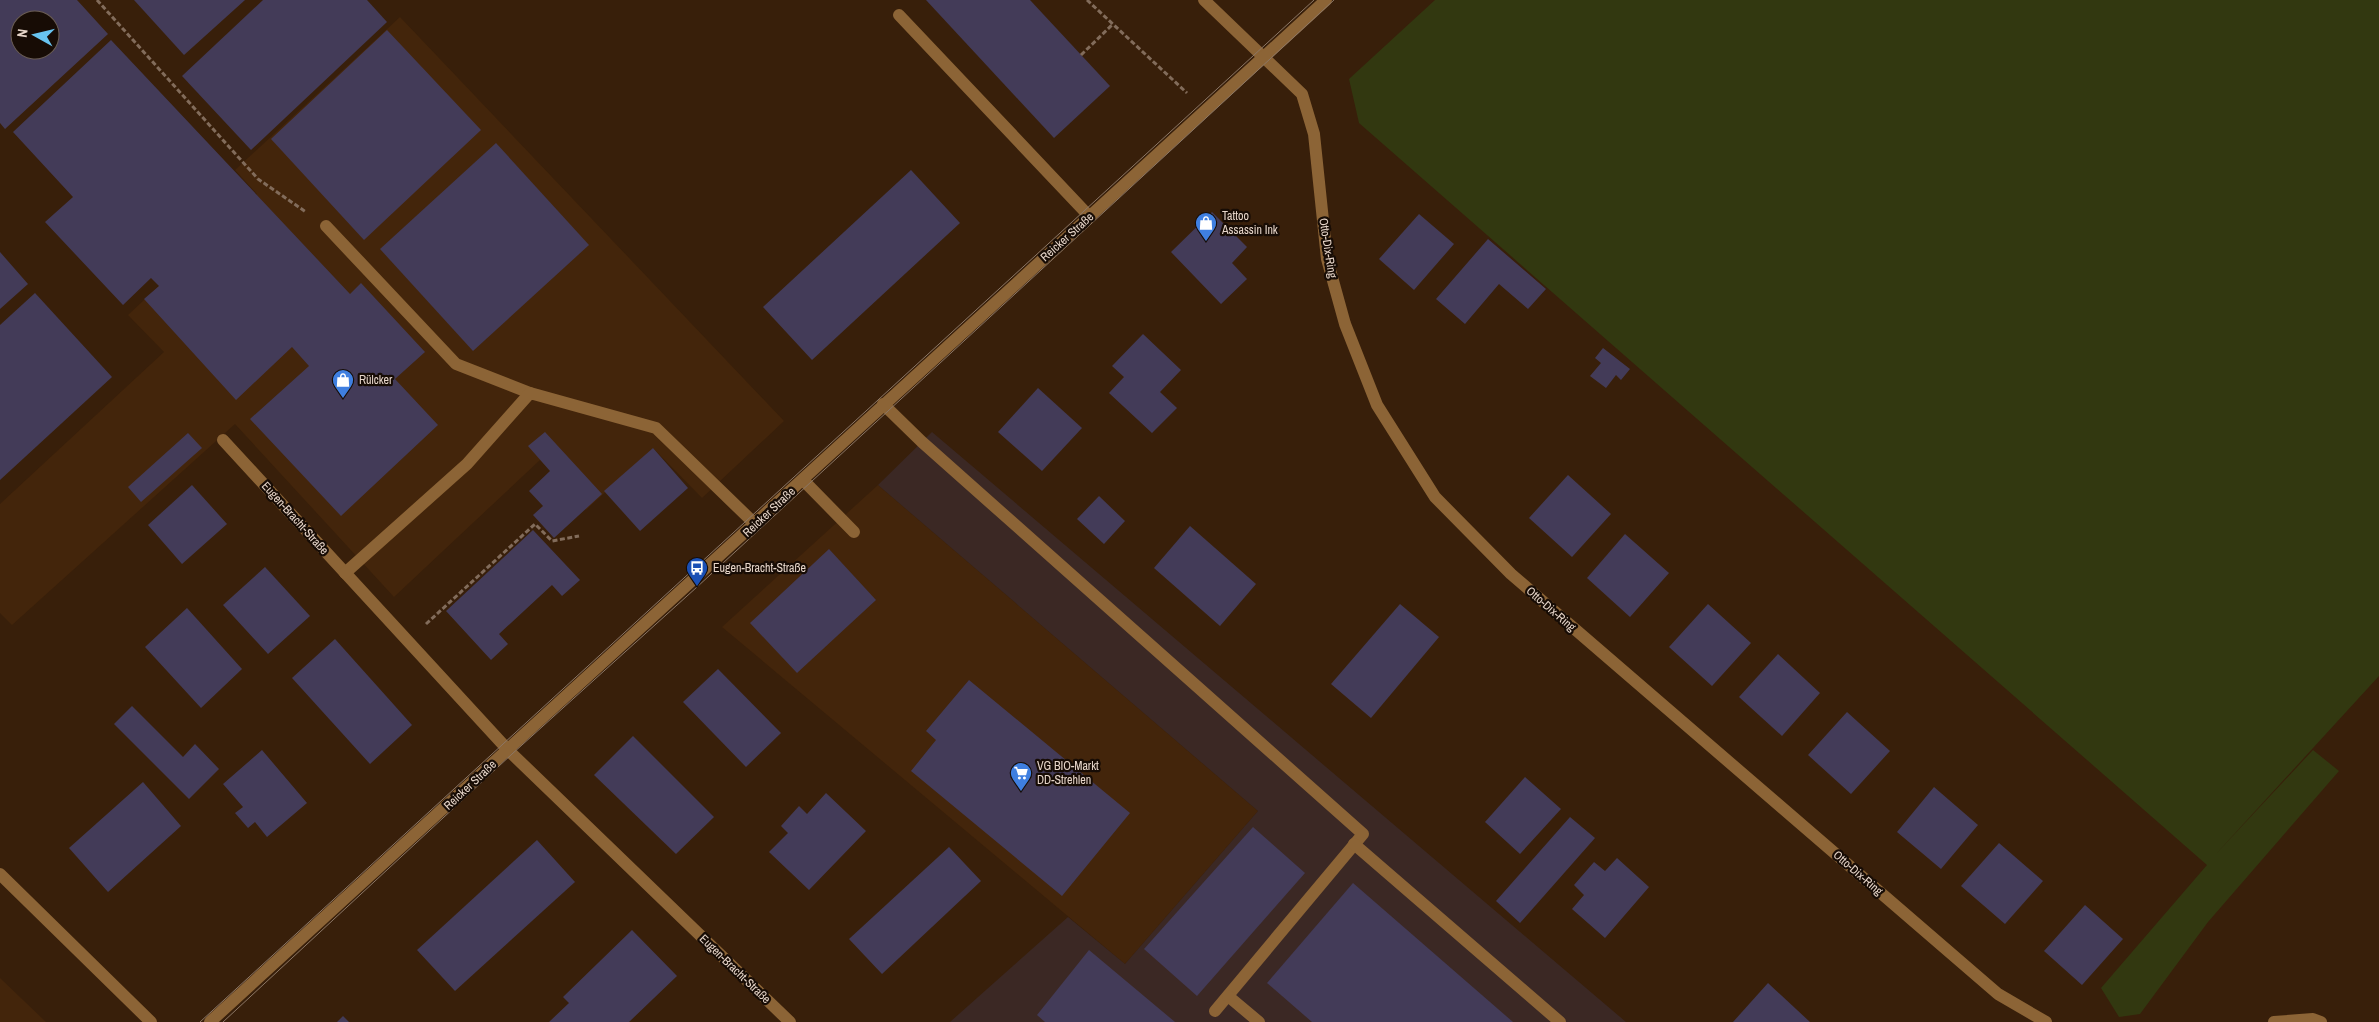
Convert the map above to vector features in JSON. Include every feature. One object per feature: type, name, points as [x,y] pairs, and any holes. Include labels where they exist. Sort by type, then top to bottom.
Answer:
[{"type":"street","name":"Otto-Dix-Ring","points":[[1204,0],[1302,94],[1314,134],[1327,259],[1344,324],[1377,405],[1435,497],[1511,574],[1998,994],[2046,1022]]},
{"type":"street","name":"Reicker Straße","points":[[210,1022],[1326,0]]},
{"type":"street","points":[[899,15],[1090,217]]},
{"type":"street","points":[[326,226],[456,364],[530,394],[656,428],[755,524]]},
{"type":"street","points":[[345,573],[467,464],[530,394]]},
{"type":"street","points":[[883,404],[937,455],[1362,834],[1215,1011]]},
{"type":"street","name":"Eugen-Bracht-Straße","points":[[223,440],[508,750],[790,1022]]},
{"type":"street","points":[[803,480],[854,532]]},
{"type":"street","points":[[1354,844],[1560,1022]]},
{"type":"street","points":[[0,874],[151,1022]]},
{"type":"street","points":[[1228,996],[1259,1022]]},
{"type":"street","points":[[2274,1022],[2313,1019],[2321,1022]]},
{"type":"path","points":[[97,0],[258,179],[326,226]]},
{"type":"path","points":[[1087,0],[1206,110]]},
{"type":"path","points":[[1081,54],[1112,24]]},
{"type":"path","points":[[425,624],[535,524],[552,541],[579,536]]},
{"type":"shaded area","points":[[400,17],[784,421],[702,498],[653,448],[586,510],[540,460],[394,597],[235,424],[12,625],[0,613],[0,504],[164,352],[128,315],[257,194],[235,170]]},
{"type":"shaded area","points":[[932,432],[1626,1022],[950,1022],[1068,917],[1125,964],[1258,811],[878,485]]},
{"type":"shaded area","points":[[878,485],[1258,811],[1125,964],[722,627]]},
{"type":"shaded area","points":[[0,978],[46,1022],[0,1022]]},
{"type":"green space","points":[[1435,0],[2379,0],[2379,676],[2215,855],[2313,750],[2339,771],[2208,922],[2140,1014],[2119,1017],[2101,988],[2207,865],[1359,123],[1349,79]]},
{"type":"building","points":[[0,0],[77,0],[108,34],[5,129],[0,123]]},
{"type":"building","points":[[134,0],[245,0],[184,55]]},
{"type":"building","points":[[263,0],[367,0],[387,22],[251,150],[182,76]]},
{"type":"building","points":[[926,0],[1030,0],[1110,86],[1054,138]]},
{"type":"building","points":[[387,30],[481,130],[364,240],[271,139]]},
{"type":"building","points":[[111,40],[350,294],[361,283],[425,352],[395,379],[438,425],[341,516],[250,419],[309,366],[292,347],[236,400],[144,299],[159,286],[151,278],[123,305],[45,222],[73,197],[13,132]]},
{"type":"building","points":[[496,143],[589,245],[473,351],[380,249]]},
{"type":"building","points":[[911,170],[960,223],[812,360],[763,307]]},
{"type":"building","points":[[1212,212],[1247,247],[1232,263],[1247,279],[1221,304],[1171,252]]},
{"type":"building","points":[[1419,214],[1454,244],[1414,290],[1379,259]]},
{"type":"building","points":[[1488,239],[1546,289],[1528,309],[1499,284],[1465,324],[1436,299]]},
{"type":"building","points":[[0,252],[28,284],[0,309]]},
{"type":"building","points":[[35,293],[112,377],[0,480],[0,325]]},
{"type":"building","points":[[1143,334],[1181,370],[1160,392],[1177,408],[1152,433],[1109,393],[1124,377],[1112,366]]},
{"type":"building","points":[[1603,348],[1630,369],[1621,380],[1616,375],[1606,388],[1590,376],[1601,363],[1595,358]]},
{"type":"building","points":[[1038,388],[1082,428],[1042,471],[998,432]]},
{"type":"building","points":[[545,432],[602,494],[554,538],[533,515],[543,506],[529,491],[550,471],[528,446]]},
{"type":"building","points":[[188,433],[202,448],[141,502],[128,487]]},
{"type":"building","points":[[653,448],[688,488],[640,531],[604,491]]},
{"type":"building","points":[[1568,475],[1611,514],[1572,557],[1529,518]]},
{"type":"building","points":[[192,485],[227,524],[182,564],[148,525]]},
{"type":"building","points":[[1099,496],[1125,521],[1104,544],[1077,519]]},
{"type":"building","points":[[1190,526],[1256,584],[1220,626],[1154,568]]},
{"type":"building","points":[[533,530],[580,580],[562,596],[552,585],[499,634],[508,644],[491,660],[446,611]]},
{"type":"building","points":[[1625,534],[1669,573],[1630,617],[1587,578]]},
{"type":"building","points":[[829,549],[876,600],[797,673],[750,623]]},
{"type":"building","points":[[265,567],[310,616],[268,654],[223,605]]},
{"type":"building","points":[[1400,604],[1439,637],[1371,718],[1331,684]]},
{"type":"building","points":[[1708,604],[1751,643],[1712,686],[1669,647]]},
{"type":"building","points":[[187,608],[242,669],[201,708],[145,647]]},
{"type":"building","points":[[335,639],[412,725],[370,764],[292,678]]},
{"type":"building","points":[[1778,654],[1820,693],[1782,736],[1739,697]]},
{"type":"building","points":[[718,669],[781,733],[746,767],[683,702]]},
{"type":"building","name":"VG BIO-Markt DD-Strehlen","points":[[969,680],[1130,813],[1062,896],[911,771],[936,740],[926,731]]},
{"type":"building","points":[[132,706],[183,757],[195,744],[219,769],[189,799],[114,724]]},
{"type":"building","points":[[1847,712],[1890,751],[1851,794],[1808,755]]},
{"type":"building","points":[[633,736],[714,817],[676,854],[594,775]]},
{"type":"building","points":[[262,750],[307,803],[267,837],[255,822],[248,828],[235,813],[243,807],[223,784]]},
{"type":"building","points":[[1525,777],[1561,809],[1520,854],[1485,822]]},
{"type":"building","points":[[143,782],[181,826],[108,892],[69,848]]},
{"type":"building","points":[[1934,787],[1978,825],[1941,869],[1897,832]]},
{"type":"building","points":[[826,793],[866,831],[809,890],[769,852],[788,833],[781,826],[799,806],[807,814]]},
{"type":"building","points":[[1570,817],[1595,838],[1520,923],[1496,901]]},
{"type":"building","points":[[1253,827],[1305,873],[1197,996],[1144,949]]},
{"type":"building","points":[[537,840],[575,882],[455,991],[417,950]]},
{"type":"building","points":[[1999,843],[2043,881],[2005,924],[1961,886]]},
{"type":"building","points":[[949,847],[981,881],[882,974],[849,939]]},
{"type":"building","points":[[1617,858],[1649,887],[1605,938],[1572,909],[1584,895],[1574,885],[1594,862],[1605,871]]},
{"type":"building","points":[[1353,883],[1513,1022],[1312,1022],[1267,983]]},
{"type":"building","points":[[2085,905],[2123,939],[2082,985],[2044,951]]},
{"type":"building","points":[[632,930],[677,976],[629,1022],[549,1022],[569,1003],[563,997]]},
{"type":"building","points":[[1089,950],[1175,1022],[1045,1022],[1037,1015]]},
{"type":"building","points":[[1768,983],[1810,1022],[1733,1022]]},
{"type":"building","points":[[343,1016],[349,1022],[337,1022]]},
{"type":"tram line","points":[[200,1022],[1314,0]]},
{"type":"tram line","points":[[223,1022],[512,754],[697,587],[1334,0]]},
{"type":"place","name":"Tattoo Assassin Ink","points":[[1206,242]]},
{"type":"place","name":"Rülcker","points":[[343,399]]},
{"type":"place","name":"Eugen-Bracht-Straße","points":[[697,587]]},
{"type":"place","name":"VG BIO-Markt DD-Strehlen","points":[[1021,792]]}]
